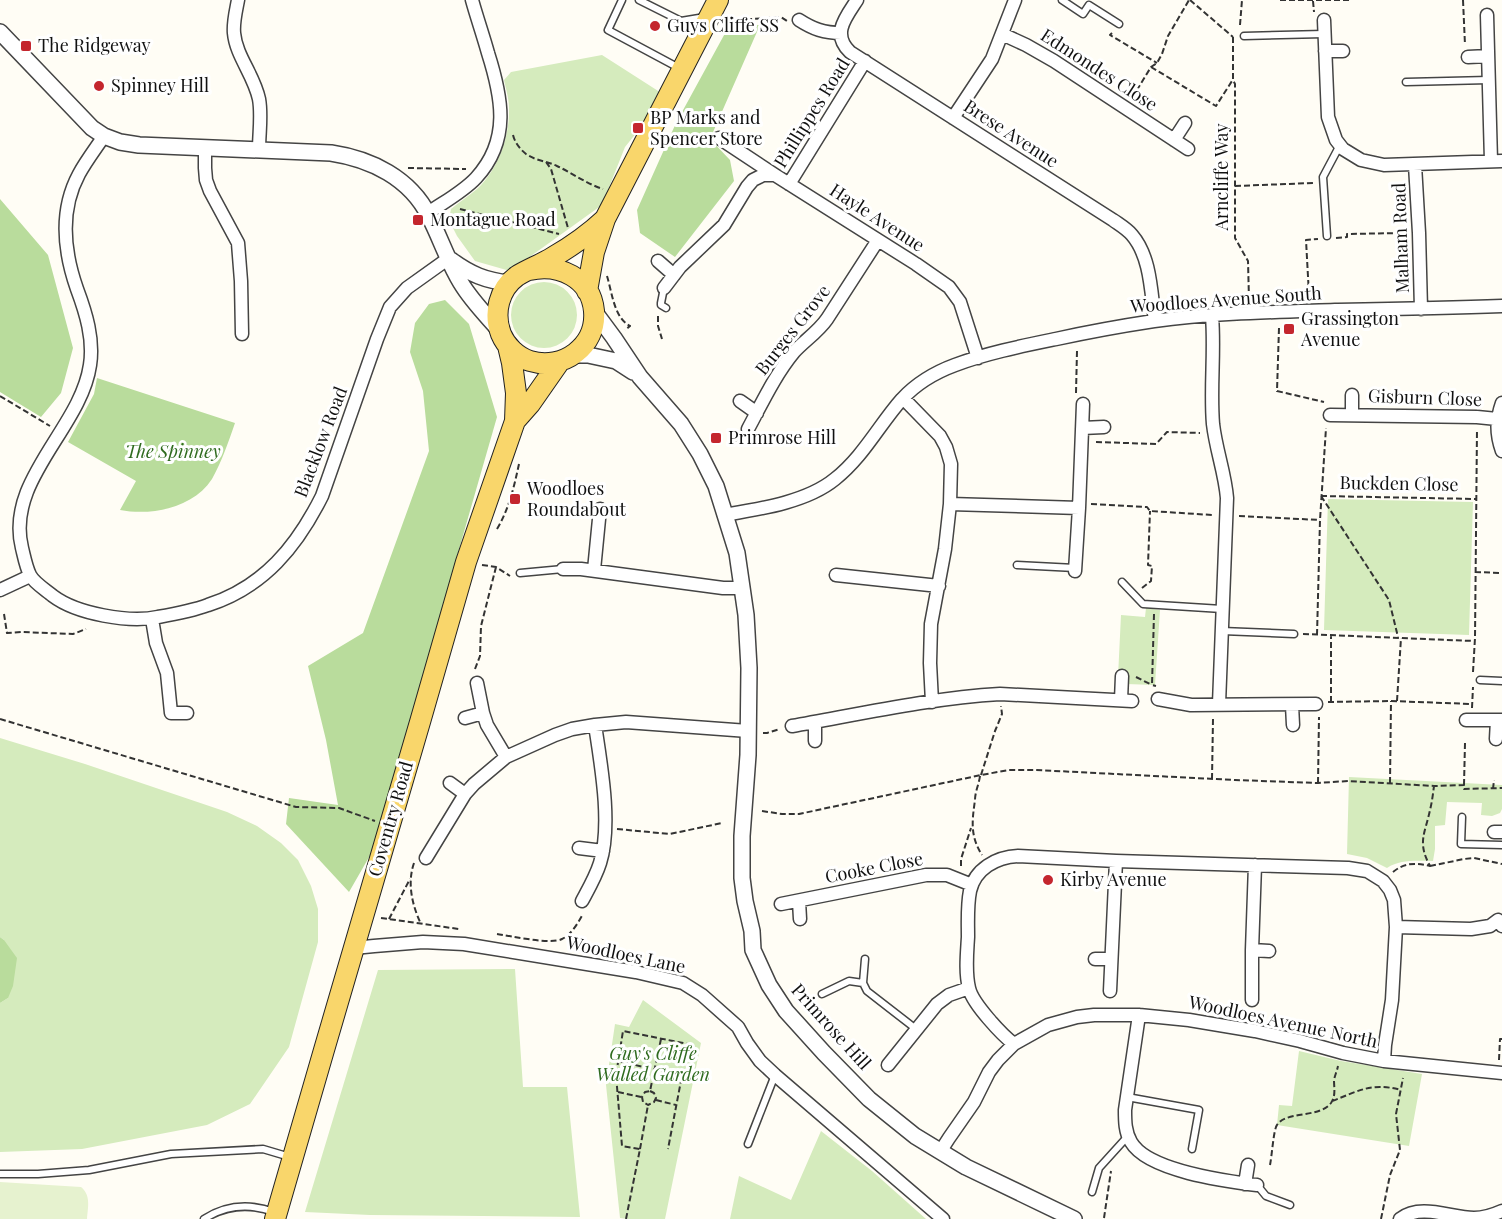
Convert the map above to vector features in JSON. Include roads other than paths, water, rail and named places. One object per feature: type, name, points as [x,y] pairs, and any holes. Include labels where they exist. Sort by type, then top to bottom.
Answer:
[{"type":"main road","points":[[587,291],[594,252],[605,219],[682,69],[718,10]]},
{"type":"main road","points":[[510,283],[575,243],[605,219]]},
{"type":"main road","points":[[529,270],[549,268],[571,274],[587,291],[594,311]]},
{"type":"main road","name":"Coventry Road","points":[[276,1216],[466,562],[515,421],[516,393],[512,363],[497,318],[498,305],[510,283]]},
{"type":"main road","name":"Coventry Road","points":[[515,421],[567,358],[582,346],[589,336],[594,311]]},
{"type":"main road","points":[[504,338],[516,354],[526,360],[549,364],[567,358]]},
{"type":"street","points":[[238,0],[234,33],[240,55],[259,99],[259,150]]},
{"type":"street","points":[[428,213],[470,184],[483,170],[499,136],[501,103],[472,0]]},
{"type":"street","points":[[799,20],[817,30],[841,33],[843,23],[857,0]]},
{"type":"street","points":[[954,118],[992,59],[1015,0]]},
{"type":"street","points":[[1324,20],[1328,117],[1336,140],[1343,149],[1361,160],[1377,165],[1415,165],[1496,161],[1489,80],[1487,15]]},
{"type":"street","points":[[0,32],[81,117],[104,136],[120,142],[331,153],[361,159],[388,172],[416,196],[428,213],[460,282],[504,338]]},
{"type":"street","name":"Brese Avenue","points":[[841,33],[841,41],[847,49],[1113,220],[1131,235],[1143,253],[1147,266],[1155,321]]},
{"type":"street","name":"Edmondes Close","points":[[1002,34],[1054,61],[1188,149]]},
{"type":"street","points":[[1325,51],[1343,51]]},
{"type":"street","points":[[1467,57],[1488,56]]},
{"type":"street","name":"Phillippes Road","points":[[789,184],[865,61]]},
{"type":"street","points":[[1174,140],[1185,123]]},
{"type":"street","points":[[0,590],[30,576],[21,541],[19,522],[22,507],[27,491],[84,388],[89,373],[91,338],[68,262],[65,241],[66,219],[71,196],[80,173],[104,136]]},
{"type":"street","name":"Hayle Avenue","points":[[719,138],[949,287],[960,302],[978,358]]},
{"type":"street","points":[[205,148],[206,180],[238,243],[242,334]]},
{"type":"street","name":"Malham Road","points":[[1415,165],[1421,309]]},
{"type":"street","points":[[664,288],[674,274],[724,225],[753,180],[763,175],[775,176]]},
{"type":"street","name":"Burges Grove","points":[[748,429],[784,365],[796,350],[821,328],[878,240]]},
{"type":"street","points":[[449,258],[486,280],[510,283]]},
{"type":"street","name":"Blacklow Road","points":[[30,576],[57,598],[77,608],[105,616],[152,619],[227,598],[258,579],[285,555],[311,518],[322,496],[390,308],[407,288],[449,258]]},
{"type":"street","points":[[658,261],[674,274]]},
{"type":"street","name":"Woodloes Avenue South","points":[[724,515],[792,500],[809,494],[833,480],[856,459],[903,398],[934,375],[978,358],[1074,335],[1155,321],[1249,314],[1502,306]]},
{"type":"street","name":"Primrose Hill","points":[[594,311],[640,377],[675,417],[700,454],[716,486],[737,553],[743,588],[753,732],[748,755],[742,836],[744,901],[752,931],[753,950],[769,985],[786,1011],[824,1053],[869,1099],[915,1136],[966,1167],[1074,1219]]},
{"type":"street","points":[[1212,316],[1214,433],[1226,488],[1223,609],[1216,710]]},
{"type":"street","name":"Primrose Hill","points":[[567,358],[588,355],[616,361],[640,377]]},
{"type":"street","name":"Gisburn Close","points":[[1352,395],[1352,414]]},
{"type":"street","points":[[903,398],[940,436],[951,464],[950,504],[945,549],[929,642],[932,702]]},
{"type":"street","points":[[740,401],[757,413]]},
{"type":"street","points":[[1502,403],[1497,419],[1498,438],[1502,451]]},
{"type":"street","points":[[1075,570],[1083,404]]},
{"type":"street","name":"Gisburn Close","points":[[1328,414],[1497,419]]},
{"type":"street","points":[[1082,428],[1104,428]]},
{"type":"street","points":[[950,504],[1079,506]]},
{"type":"street","points":[[594,570],[600,509]]},
{"type":"street","points":[[563,569],[594,570],[723,588],[743,588]]},
{"type":"street","points":[[836,575],[939,586]]},
{"type":"street","points":[[152,619],[156,643],[167,673],[171,713],[188,714]]},
{"type":"street","points":[[792,726],[932,702],[1000,694],[1126,700],[1126,675]]},
{"type":"street","points":[[477,683],[487,725],[506,757]]},
{"type":"street","points":[[1158,692],[1191,705],[1216,710],[1318,703]]},
{"type":"street","points":[[1292,705],[1293,725]]},
{"type":"street","points":[[465,718],[483,713]]},
{"type":"street","points":[[1466,720],[1499,720],[1496,738]]},
{"type":"street","points":[[426,858],[465,794],[487,771],[506,757],[555,735],[572,729],[612,722],[642,722],[753,732]]},
{"type":"street","points":[[815,722],[815,741]]},
{"type":"street","points":[[582,901],[596,874],[605,839],[604,793],[595,725]]},
{"type":"street","points":[[450,783],[465,794]]},
{"type":"street","points":[[579,848],[603,851]]},
{"type":"street","points":[[1014,1044],[972,998],[969,988],[967,967],[969,899],[972,885],[982,870],[991,863],[1002,858],[1018,856],[1348,868],[1367,872],[1383,881],[1394,900],[1396,927],[1392,1000],[1384,1061]]},
{"type":"street","points":[[1110,991],[1116,861]]},
{"type":"street","points":[[1252,1000],[1255,865]]},
{"type":"street","name":"Cooke Close","points":[[781,904],[938,874],[955,877],[972,885]]},
{"type":"street","points":[[799,901],[800,919]]},
{"type":"street","points":[[1396,927],[1471,929],[1490,926],[1501,921]]},
{"type":"street","name":"Woodloes Lane","points":[[354,948],[423,942],[464,944],[636,972],[683,983],[738,1027],[760,1060],[776,1075],[944,1219]]},
{"type":"street","points":[[1252,950],[1269,951]]},
{"type":"street","points":[[1095,959],[1112,959]]},
{"type":"street","points":[[888,1065],[937,1004],[954,993],[969,988]]},
{"type":"street","name":"Woodloes Avenue North","points":[[940,1152],[974,1102],[989,1072],[1014,1044],[1048,1025],[1094,1015],[1139,1015],[1189,1020],[1255,1031],[1384,1061],[1502,1073]]},
{"type":"street","points":[[1139,1015],[1125,1122],[1132,1144],[1148,1158],[1158,1163],[1188,1173],[1251,1185],[1248,1165]]},
{"type":"street","points":[[1400,1219],[1413,1212],[1476,1218],[1491,1216],[1502,1211]]},
{"type":"lane","points":[[622,0],[608,30],[682,69]]},
{"type":"lane","points":[[639,0],[681,21],[718,10]]},
{"type":"lane","points":[[1062,0],[1083,14],[1089,5],[1118,23]]},
{"type":"lane","points":[[1244,36],[1325,34]]},
{"type":"lane","points":[[1406,82],[1489,80]]},
{"type":"lane","points":[[1328,237],[1323,177],[1340,145]]},
{"type":"lane","points":[[664,288],[661,301],[664,307]]},
{"type":"lane","points":[[1017,565],[1075,570]]},
{"type":"lane","points":[[520,573],[563,569]]},
{"type":"lane","points":[[1122,582],[1143,604],[1223,609]]},
{"type":"lane","points":[[1222,631],[1294,634]]},
{"type":"lane","points":[[1480,680],[1502,681]]},
{"type":"lane","points":[[1462,817],[1461,844],[1502,845]]},
{"type":"lane","points":[[865,959],[863,983],[867,991],[916,1029]]},
{"type":"lane","points":[[822,994],[849,981],[863,983]]},
{"type":"lane","points":[[748,1144],[776,1075]]},
{"type":"lane","points":[[1127,1097],[1198,1110],[1192,1149]]},
{"type":"lane","points":[[1092,1192],[1099,1168],[1128,1136]]},
{"type":"lane","points":[[0,1174],[89,1170],[171,1154],[263,1149],[294,1158]]},
{"type":"lane","points":[[1251,1185],[1266,1196],[1290,1205]]},
{"type":"lane","points":[[204,1219],[232,1206],[261,1207],[276,1216]]},
{"type":"place","name":"Guys Cliffe SS","points":[[655,26]]},
{"type":"place","name":"The Ridgeway","points":[[26,46]]},
{"type":"place","name":"Spinney Hill","points":[[99,86]]},
{"type":"place","name":"BP Marks and Spencer Store","points":[[638,128]]},
{"type":"place","name":"Montague Road","points":[[418,220]]},
{"type":"place","name":"Grassington Avenue","points":[[1289,329]]},
{"type":"place","name":"Primrose Hill","points":[[716,438]]},
{"type":"place","name":"Woodloes Roundabout","points":[[515,499]]},
{"type":"place","name":"Kirby Avenue","points":[[1048,880]]},
{"type":"park label","name":"The Spinney","points":[[173,452]]},
{"type":"park label","name":"Guy's Cliffe Walled Garden","points":[[653,1064]]}]
